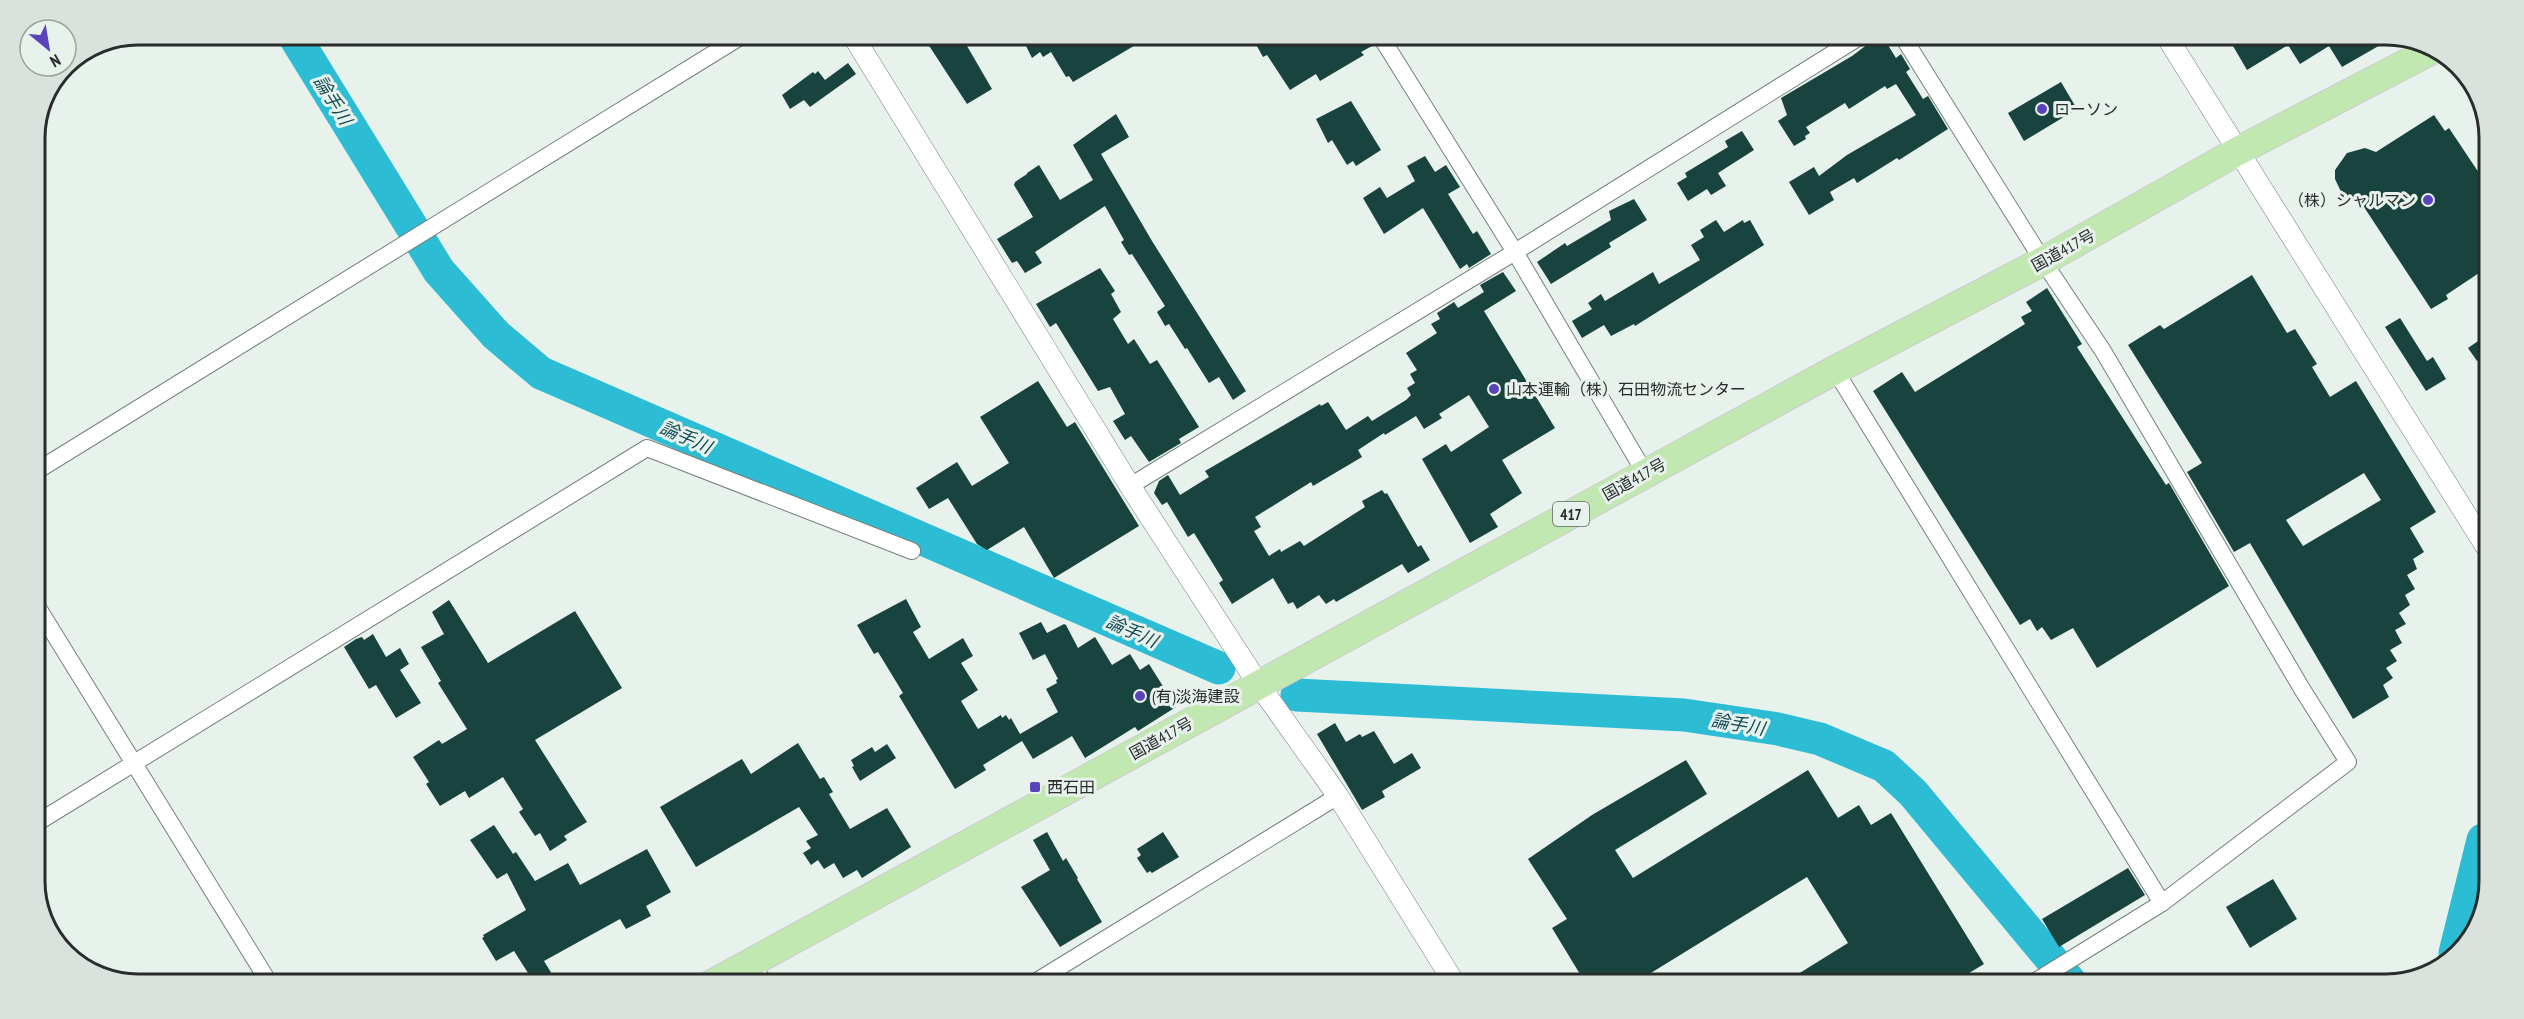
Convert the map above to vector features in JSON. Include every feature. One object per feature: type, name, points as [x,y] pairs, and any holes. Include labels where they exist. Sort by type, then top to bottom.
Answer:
[{"type":"highway","name":"国道417号","points":[[758,974],[1259,685],[1835,370],[2043,261],[2238,151],[2425,54]]},
{"type":"street","points":[[45,466],[728,45]]},
{"type":"street","points":[[859,45],[1130,486],[1259,685],[1338,796],[1449,974]]},
{"type":"street","points":[[1386,45],[1515,252],[1645,473]]},
{"type":"street","points":[[1130,486],[1515,252],[1846,45]]},
{"type":"street","points":[[1908,45],[2043,261],[2103,351],[2302,689],[2349,762],[2162,903],[2047,974]]},
{"type":"street","points":[[2172,45],[2479,535]]},
{"type":"street","points":[[1835,370],[2162,903]]},
{"type":"street","points":[[45,818],[647,448],[912,551]]},
{"type":"street","points":[[45,619],[264,974]]},
{"type":"street","points":[[1048,974],[1338,796]]},
{"type":"building","points":[[929,45],[966,45],[992,89],[967,104]]},
{"type":"building","points":[[1026,45],[1135,45],[1073,82],[1069,76],[1066,77],[1051,52],[1043,57],[1040,52],[1032,58]]},
{"type":"building","points":[[1256,45],[1372,46],[1361,52],[1364,55],[1320,81],[1316,74],[1290,90],[1267,55],[1263,57]]},
{"type":"building","points":[[1867,45],[1888,45],[1896,58],[1901,54],[1910,69],[1906,72],[1923,99],[1928,96],[1948,129],[1857,183],[1854,178],[1830,192],[1834,200],[1809,215],[1789,182],[1814,167],[1819,176],[1847,155],[1916,115],[1896,84],[1887,89],[1885,86],[1849,109],[1845,103],[1806,127],[1810,133],[1805,136],[1806,139],[1794,146],[1778,121],[1787,115],[1781,98]]},
{"type":"building","points":[[2232,45],[2288,45],[2247,70]]},
{"type":"building","points":[[2288,45],[2380,45],[2342,67],[2329,46],[2300,64]]},
{"type":"building","points":[[848,63],[856,74],[810,107],[804,100],[790,109],[782,95],[813,72],[815,74],[818,71],[825,80]]},
{"type":"building","points":[[2061,82],[2077,109],[2024,141],[2008,113]]},
{"type":"building","points":[[1351,101],[1381,150],[1356,166],[1353,161],[1347,165],[1332,140],[1328,143],[1316,119]]},
{"type":"building","points":[[1116,114],[1129,137],[1101,154],[1152,241],[1246,391],[1233,400],[1219,377],[1209,383],[1169,324],[1165,326],[1157,312],[1165,306],[1132,254],[1129,255],[1121,242],[1124,240],[1105,206],[1035,252],[1042,263],[1025,273],[1017,261],[1012,263],[997,239],[1033,217],[1014,185],[1039,165],[1060,200],[1093,180],[1073,145]]},
{"type":"building","points":[[2434,115],[2445,131],[2449,128],[2479,173],[2479,273],[2446,295],[2448,299],[2431,309],[2362,204],[2343,196],[2335,179],[2335,170],[2347,153],[2365,148],[2376,152]]},
{"type":"building","points":[[1742,131],[1754,150],[1718,173],[1726,186],[1711,195],[1707,189],[1688,201],[1677,183],[1687,177],[1685,173],[1728,147],[1725,141]]},
{"type":"building","points":[[1425,156],[1435,172],[1446,165],[1460,187],[1448,194],[1473,234],[1477,231],[1491,254],[1469,268],[1467,264],[1460,269],[1423,208],[1384,234],[1363,198],[1380,187],[1387,198],[1415,181],[1407,166]]},
{"type":"building","points":[[1634,199],[1647,220],[1609,243],[1611,247],[1551,284],[1537,262],[1565,243],[1567,246],[1611,220],[1609,211]]},
{"type":"building","points":[[1716,220],[1724,232],[1743,220],[1744,223],[1750,220],[1764,245],[1635,326],[1634,324],[1611,336],[1604,325],[1582,338],[1572,321],[1592,309],[1588,303],[1601,294],[1605,301],[1653,272],[1659,284],[1700,260],[1691,245],[1704,237],[1700,230]]},
{"type":"building","points":[[1100,268],[1115,291],[1111,294],[1121,312],[1113,319],[1128,344],[1134,339],[1150,364],[1157,360],[1199,427],[1179,439],[1181,443],[1149,462],[1131,436],[1125,440],[1113,421],[1125,414],[1110,387],[1098,391],[1056,323],[1050,327],[1036,304]]},
{"type":"building","points":[[1503,272],[1516,291],[1484,311],[1555,428],[1502,460],[1522,493],[1490,514],[1498,527],[1470,543],[1422,459],[1446,444],[1451,452],[1489,427],[1469,395],[1439,414],[1442,418],[1424,429],[1416,416],[1385,435],[1384,433],[1358,450],[1362,457],[1313,486],[1311,482],[1255,517],[1261,527],[1254,531],[1269,556],[1300,541],[1304,546],[1365,507],[1362,501],[1382,490],[1385,494],[1387,493],[1418,547],[1421,545],[1430,560],[1408,573],[1402,564],[1336,602],[1334,599],[1326,604],[1319,595],[1297,609],[1293,602],[1288,604],[1273,578],[1232,604],[1219,583],[1223,580],[1194,533],[1188,537],[1167,502],[1162,505],[1154,493],[1159,481],[1168,475],[1180,495],[1209,477],[1205,471],[1320,404],[1321,406],[1328,402],[1346,430],[1368,416],[1372,421],[1411,395],[1407,388],[1415,383],[1410,374],[1417,370],[1406,353],[1437,333],[1431,324],[1440,319],[1437,313],[1454,302],[1458,308],[1484,292],[1480,285]]},
{"type":"building","points":[[2252,275],[2287,333],[2295,329],[2317,364],[2312,367],[2330,397],[2356,381],[2436,512],[2410,528],[2424,552],[2413,559],[2417,569],[2407,575],[2415,589],[2405,595],[2410,605],[2399,613],[2406,624],[2395,630],[2402,643],[2390,650],[2397,661],[2386,668],[2393,678],[2383,685],[2389,697],[2353,719],[2250,543],[2234,552],[2187,472],[2202,463],[2128,345],[2160,325],[2164,329]],"holes":[[[2364,473],[2381,500],[2303,546],[2286,520]]]},
{"type":"building","points":[[2047,288],[2082,344],[2077,347],[2166,485],[2169,483],[2229,586],[2097,668],[2073,628],[2051,640],[2042,627],[2037,631],[2030,619],[2020,625],[1873,391],[1902,372],[1915,392],[2025,324],[2021,317],[2032,311],[2026,302]]},
{"type":"building","points":[[2400,318],[2427,361],[2433,357],[2446,379],[2426,391],[2385,327]]},
{"type":"building","points":[[2479,340],[2479,360],[2477,361],[2468,348]]},
{"type":"building","points":[[1038,381],[1067,427],[1075,422],[1139,526],[1054,578],[1024,527],[987,550],[977,544],[948,498],[929,509],[916,488],[957,462],[972,486],[1009,463],[980,417]]},
{"type":"building","points":[[906,599],[921,627],[913,632],[929,659],[963,638],[973,656],[961,663],[978,690],[961,701],[978,729],[1001,715],[1002,718],[1006,715],[1009,720],[1011,718],[1020,734],[1058,712],[1046,689],[1057,683],[1058,679],[1045,654],[1033,660],[1019,633],[1041,622],[1047,633],[1066,625],[1078,648],[1095,637],[1112,665],[1130,654],[1140,670],[1149,664],[1176,707],[1138,731],[1135,727],[1085,758],[1072,736],[1033,759],[1022,741],[983,765],[986,770],[955,789],[899,696],[903,693],[878,652],[874,654],[857,625]]},
{"type":"building","points":[[449,600],[488,663],[575,611],[622,688],[535,740],[587,822],[564,836],[567,840],[550,851],[540,833],[535,836],[519,812],[523,809],[503,777],[469,798],[465,791],[440,806],[426,784],[429,782],[413,757],[439,740],[442,744],[467,729],[438,683],[441,681],[421,647],[444,634],[432,612]]},
{"type":"building","points":[[373,634],[386,657],[400,648],[409,664],[400,670],[421,703],[396,718],[376,685],[369,689],[344,647],[356,639],[362,637],[364,640]]},
{"type":"building","points":[[1335,723],[1346,742],[1360,734],[1362,737],[1374,731],[1394,764],[1412,753],[1421,768],[1382,791],[1385,797],[1362,810],[1317,734]]},
{"type":"building","points":[[798,743],[820,779],[824,777],[833,792],[829,794],[850,829],[887,808],[911,847],[862,878],[857,870],[843,878],[834,863],[824,869],[818,860],[811,865],[803,853],[811,848],[806,841],[818,835],[799,807],[696,867],[660,807],[742,759],[751,774]]},
{"type":"building","points":[[887,744],[896,758],[860,781],[852,767],[854,766],[851,760],[872,747],[875,752]]},
{"type":"building","points":[[1686,760],[1707,794],[1615,850],[1633,878],[1808,770],[1838,818],[1859,805],[1871,825],[1891,813],[1984,964],[1968,974],[1798,974],[1848,943],[1807,877],[1649,974],[1580,974],[1552,928],[1567,919],[1528,859],[1592,815]]},
{"type":"building","points":[[494,825],[513,854],[516,852],[535,881],[568,863],[580,885],[647,849],[671,892],[646,906],[651,916],[626,929],[620,919],[544,961],[552,974],[529,974],[514,951],[496,961],[482,938],[483,935],[526,910],[507,873],[497,879],[470,840]]},
{"type":"building","points":[[1047,832],[1063,861],[1066,858],[1102,922],[1060,947],[1021,887],[1050,870],[1033,840]]},
{"type":"building","points":[[1163,832],[1179,857],[1152,873],[1150,871],[1147,873],[1137,858],[1141,855],[1137,849]]},
{"type":"building","points":[[2128,868],[2145,895],[2059,947],[2042,919]]},
{"type":"building","points":[[2273,879],[2297,919],[2250,948],[2226,907]]},
{"type":"waterway","name":"論手川","points":[[300,45],[439,271],[496,335],[541,373],[1219,668]]},
{"type":"waterway","name":"論手川","points":[[1297,695],[1684,715],[1778,729],[1820,739],[1884,766],[1913,793],[2064,974]]},
{"type":"waterway","points":[[2458,940],[2479,856]]},
{"type":"place","name":"ローソン","points":[[2042,109]]},
{"type":"place","name":"（株）シャルマン","points":[[2428,200]]},
{"type":"place","name":"山本運輸（株）石田物流センター","points":[[1494,389]]},
{"type":"place","name":"(有)淡海建設","points":[[1140,696]]},
{"type":"place","name":"西石田","points":[[1035,787]]}]
